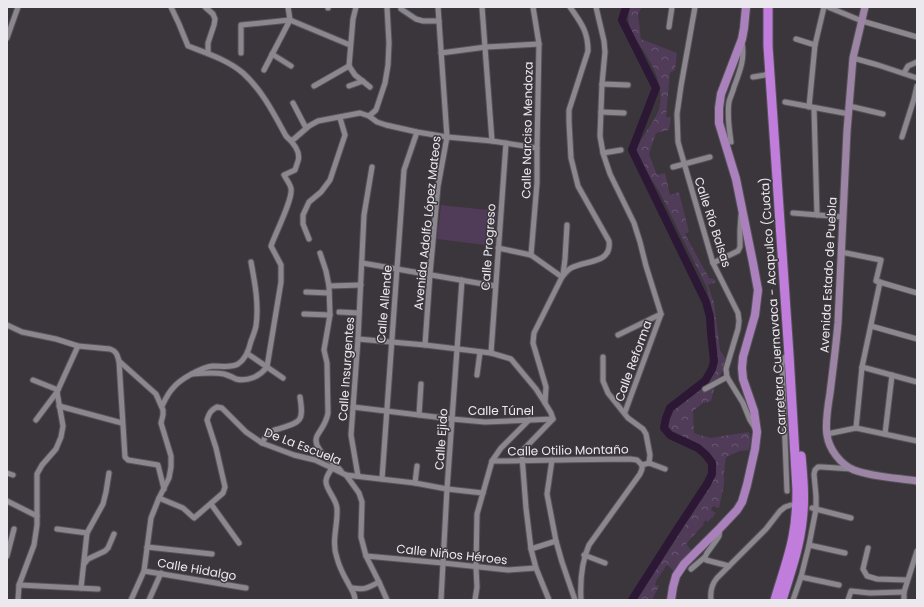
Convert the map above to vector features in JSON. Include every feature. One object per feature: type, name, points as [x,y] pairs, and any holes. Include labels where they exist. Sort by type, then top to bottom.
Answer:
[{"type":"highway","name":"Carretera Cuernavaca - Acapulco (Cuota)","points":[[768,7],[768,46],[797,490],[796,522],[792,544],[775,600]]},
{"type":"highway","name":"Carretera Cuernavaca - Acapulco (Cuota)","points":[[773,7],[773,46],[804,490],[804,507],[800,539],[782,600]]},
{"type":"main road","points":[[672,600],[672,587],[676,576],[684,564],[737,510],[742,502],[756,449],[757,432],[754,411],[743,379],[742,368],[743,357],[756,315],[758,290],[736,179],[719,123],[721,94],[742,39],[746,7]]},
{"type":"street","points":[[7,38],[18,7]]},
{"type":"street","points":[[171,7],[188,46],[208,53],[230,64],[243,73],[262,94],[286,136],[291,140],[298,152],[299,160],[295,170],[284,175],[292,190],[290,199],[271,246],[282,265],[281,282],[267,367],[262,373],[250,379],[238,379],[225,374],[215,373],[192,374]]},
{"type":"street","points":[[205,7],[213,14],[215,19],[208,43],[208,53]]},
{"type":"street","points":[[264,70],[290,20],[288,7]]},
{"type":"street","points":[[356,7],[350,45],[349,66],[356,75],[370,87]]},
{"type":"street","points":[[369,116],[376,110],[385,83],[388,65],[390,43],[387,7]]},
{"type":"street","name":"Avenida Adolfo López Mateos","points":[[425,345],[438,186],[446,137],[438,7]]},
{"type":"street","points":[[482,7],[492,141]]},
{"type":"street","name":"Calle Narciso Mendoza","points":[[531,254],[537,183],[539,44],[533,7]]},
{"type":"street","points":[[546,403],[546,387],[533,344],[534,333],[567,271],[593,262],[604,256],[610,247],[609,241],[578,186],[571,158],[569,110],[588,51],[588,41],[582,23],[570,7]]},
{"type":"street","name":"Calle Reforma","points":[[596,7],[605,52],[600,136],[603,153],[610,174],[634,223],[661,314],[624,412],[628,418],[643,429],[646,434],[650,455],[649,462]]},
{"type":"street","points":[[669,27],[672,7]]},
{"type":"street","name":"Calle Río Balsas","points":[[695,7],[677,114],[678,142],[713,263],[738,313],[738,329],[726,369],[727,377]]},
{"type":"street","points":[[817,214],[811,107],[816,45],[824,7]]},
{"type":"street","points":[[828,7],[862,20],[917,37]]},
{"type":"street","name":"Avenida Estado de Puebla","points":[[865,7],[853,58],[849,106],[838,323],[828,411],[827,434],[830,446],[835,454],[846,466],[853,470],[866,474],[917,481]]},
{"type":"street","points":[[401,9],[416,19],[422,21],[438,21]]},
{"type":"street","points":[[241,53],[241,25],[290,20],[350,45]]},
{"type":"street","points":[[732,142],[728,116],[730,101],[744,52],[742,39]]},
{"type":"street","points":[[796,39],[816,45]]},
{"type":"street","points":[[441,53],[539,44]]},
{"type":"street","points":[[272,54],[291,66]]},
{"type":"street","points":[[853,58],[917,78]]},
{"type":"street","points":[[904,73],[908,66],[917,62]]},
{"type":"street","points":[[314,86],[349,66]]},
{"type":"street","points":[[753,77],[770,72]]},
{"type":"street","points":[[349,86],[363,81]]},
{"type":"street","points":[[602,84],[628,86]]},
{"type":"street","points":[[902,137],[917,86]]},
{"type":"street","points":[[785,102],[849,114]]},
{"type":"street","points":[[293,103],[306,128]]},
{"type":"street","points":[[849,106],[883,114]]},
{"type":"street","points":[[601,112],[624,113]]},
{"type":"street","points":[[291,140],[318,121],[360,114],[369,116],[377,122],[386,125],[416,132],[537,148]]},
{"type":"street","points":[[309,238],[303,224],[303,215],[309,202],[322,192],[330,180],[345,135],[340,118]]},
{"type":"street","name":"Calle Allende","points":[[382,478],[404,170],[416,132]]},
{"type":"street","name":"Calle Progreso","points":[[491,353],[506,143]]},
{"type":"street","points":[[603,153],[621,150]]},
{"type":"street","points":[[673,167],[710,157]]},
{"type":"street","name":"Calle Insurgentes","points":[[358,476],[351,435],[358,339],[364,215],[372,167]]},
{"type":"street","points":[[713,263],[738,251],[740,247],[742,208]]},
{"type":"street","points":[[793,213],[843,216]]},
{"type":"street","points":[[563,277],[566,259],[566,225]]},
{"type":"street","points":[[498,248],[531,254],[563,277]]},
{"type":"street","points":[[841,252],[881,260],[876,281],[917,293]]},
{"type":"street","points":[[320,253],[329,286],[330,315],[324,350],[327,362],[328,413],[327,421],[316,438],[316,444],[319,450],[344,473],[359,493],[362,502],[361,537],[366,556],[386,600]]},
{"type":"street","points":[[162,406],[174,386],[192,374],[203,368],[213,366],[233,366],[238,364],[248,354],[256,327],[255,284],[251,262]]},
{"type":"street","points":[[362,262],[495,286]]},
{"type":"street","name":"Calle Ejido","points":[[441,600],[447,489],[462,280]]},
{"type":"street","points":[[856,428],[862,367],[880,282]]},
{"type":"street","points":[[329,286],[361,286]]},
{"type":"street","points":[[306,292],[329,292]]},
{"type":"street","points":[[339,312],[359,313]]},
{"type":"street","points":[[304,314],[330,315]]},
{"type":"street","points":[[618,335],[661,314]]},
{"type":"street","points":[[7,325],[22,332],[56,339],[78,346],[110,348],[114,350],[118,361],[125,457],[128,460],[158,465],[164,489]]},
{"type":"street","points":[[871,326],[917,339]]},
{"type":"street","points":[[358,339],[491,353],[511,359],[536,389],[546,403],[553,419],[524,450],[522,456],[531,549],[536,568],[549,600]]},
{"type":"street","points":[[36,420],[58,391],[78,346]]},
{"type":"street","points":[[477,375],[480,352]]},
{"type":"street","points":[[248,354],[283,378]]},
{"type":"street","points":[[787,491],[782,364],[784,358],[789,355]]},
{"type":"street","points":[[603,357],[603,382],[608,393],[624,412]]},
{"type":"street","points":[[118,361],[154,392],[162,406],[164,412],[161,423],[171,456],[169,478],[151,518],[144,570],[131,600]]},
{"type":"street","points":[[862,367],[917,382]]},
{"type":"street","points":[[885,434],[892,375]]},
{"type":"street","points":[[705,389],[727,377],[743,403],[757,432]]},
{"type":"street","points":[[33,380],[58,391]]},
{"type":"street","points":[[419,415],[421,384]]},
{"type":"street","points":[[18,600],[19,584],[34,545],[37,525],[37,474],[42,465],[56,448],[61,437],[63,426],[58,391]]},
{"type":"street","points":[[262,443],[267,435],[273,430],[299,421],[302,415],[300,397]]},
{"type":"street","points":[[59,406],[122,423]]},
{"type":"street","name":"De La Escuela","points":[[211,504],[225,487],[216,448],[207,420],[212,409],[217,407],[222,408],[246,432],[262,443],[294,455],[315,460],[344,473]]},
{"type":"street","name":"Calle Túnel","points":[[353,407],[485,422],[553,419]]},
{"type":"street","points":[[474,600],[477,587],[477,514],[492,461],[501,448],[529,420]]},
{"type":"street","points":[[827,434],[856,428],[917,441],[917,434]]},
{"type":"street","name":"Calle Otilio Montaño","points":[[492,461],[630,459],[637,460],[642,465]]},
{"type":"street","points":[[552,460],[547,494],[556,541],[575,600]]},
{"type":"street","points":[[581,600],[580,576],[584,555],[589,545],[640,474],[642,465],[649,462],[665,469]]},
{"type":"street","points":[[415,483],[417,466]]},
{"type":"street","points":[[793,600],[801,577],[809,545],[816,496],[815,470],[818,467],[822,467],[853,470]]},
{"type":"street","points":[[332,468],[325,480],[326,486],[338,508],[334,547],[337,558],[348,583],[352,588],[355,600]]},
{"type":"street","points":[[7,473],[13,475]]},
{"type":"street","points":[[81,588],[87,533],[103,504],[109,473]]},
{"type":"street","points":[[344,473],[483,493]]},
{"type":"street","points":[[159,498],[183,508],[194,518],[211,504],[239,543]]},
{"type":"street","points":[[7,501],[37,516]]},
{"type":"street","points":[[711,600],[710,596],[714,583],[766,529],[780,511],[791,505]]},
{"type":"street","points":[[814,509],[851,518]]},
{"type":"street","points":[[7,556],[8,545],[14,528]]},
{"type":"street","points":[[691,569],[705,557],[715,542],[720,528]]},
{"type":"street","points":[[57,529],[87,533]]},
{"type":"street","points":[[83,564],[88,559],[105,551],[108,548],[114,534]]},
{"type":"street","points":[[531,549],[556,541]]},
{"type":"street","points":[[809,545],[845,554]]},
{"type":"street","points":[[148,547],[212,554]]},
{"type":"street","points":[[868,548],[863,569],[867,576],[877,579],[907,580]]},
{"type":"street","points":[[904,600],[907,580],[917,551]]},
{"type":"street","points":[[584,555],[605,563]]},
{"type":"street","name":"Calle Niños Héroes","points":[[366,556],[444,562],[508,570],[536,568]]},
{"type":"street","points":[[705,557],[706,560],[729,566]]},
{"type":"street","name":"Calle Hidalgo","points":[[144,570],[246,588]]},
{"type":"street","points":[[148,600],[161,573]]},
{"type":"street","points":[[801,577],[839,585]]},
{"type":"street","points":[[352,588],[367,588],[379,582]]},
{"type":"street","points":[[19,584],[98,589]]},
{"type":"street","points":[[848,600],[851,591],[870,593],[904,592]]},
{"type":"green space","points":[[630,7],[642,7],[638,14],[641,39],[677,53],[675,70],[670,73],[666,117],[671,117],[669,130],[656,133],[649,154],[657,175],[665,173],[670,195],[679,192],[689,232],[685,234],[709,278],[714,279],[716,282],[708,285],[714,303],[720,350],[725,358],[724,368],[715,386],[711,401],[703,403],[693,411],[694,433],[710,438],[749,432],[751,439],[749,450],[740,451],[726,457],[724,485],[719,508],[713,506],[711,510],[716,513],[708,522],[706,520],[703,523],[704,524],[686,544],[693,552],[675,572],[667,565],[656,581],[655,585],[659,586],[652,600],[630,600],[675,538],[707,489],[711,479],[711,464],[709,457],[704,451],[695,445],[672,435],[663,427],[662,418],[667,410],[676,402],[702,386],[709,377],[712,367],[712,314],[707,288],[660,193],[636,151],[658,113],[661,97],[659,82],[654,69],[630,28],[628,18]]},
{"type":"green space","points":[[441,205],[497,211],[493,246],[437,239]]},
{"type":"waterway","points":[[626,7],[622,20],[656,88],[632,150],[706,302],[710,317],[714,361],[712,369],[705,381],[670,408],[664,428],[670,435],[698,448],[706,455],[712,463],[712,474],[632,600]]}]
